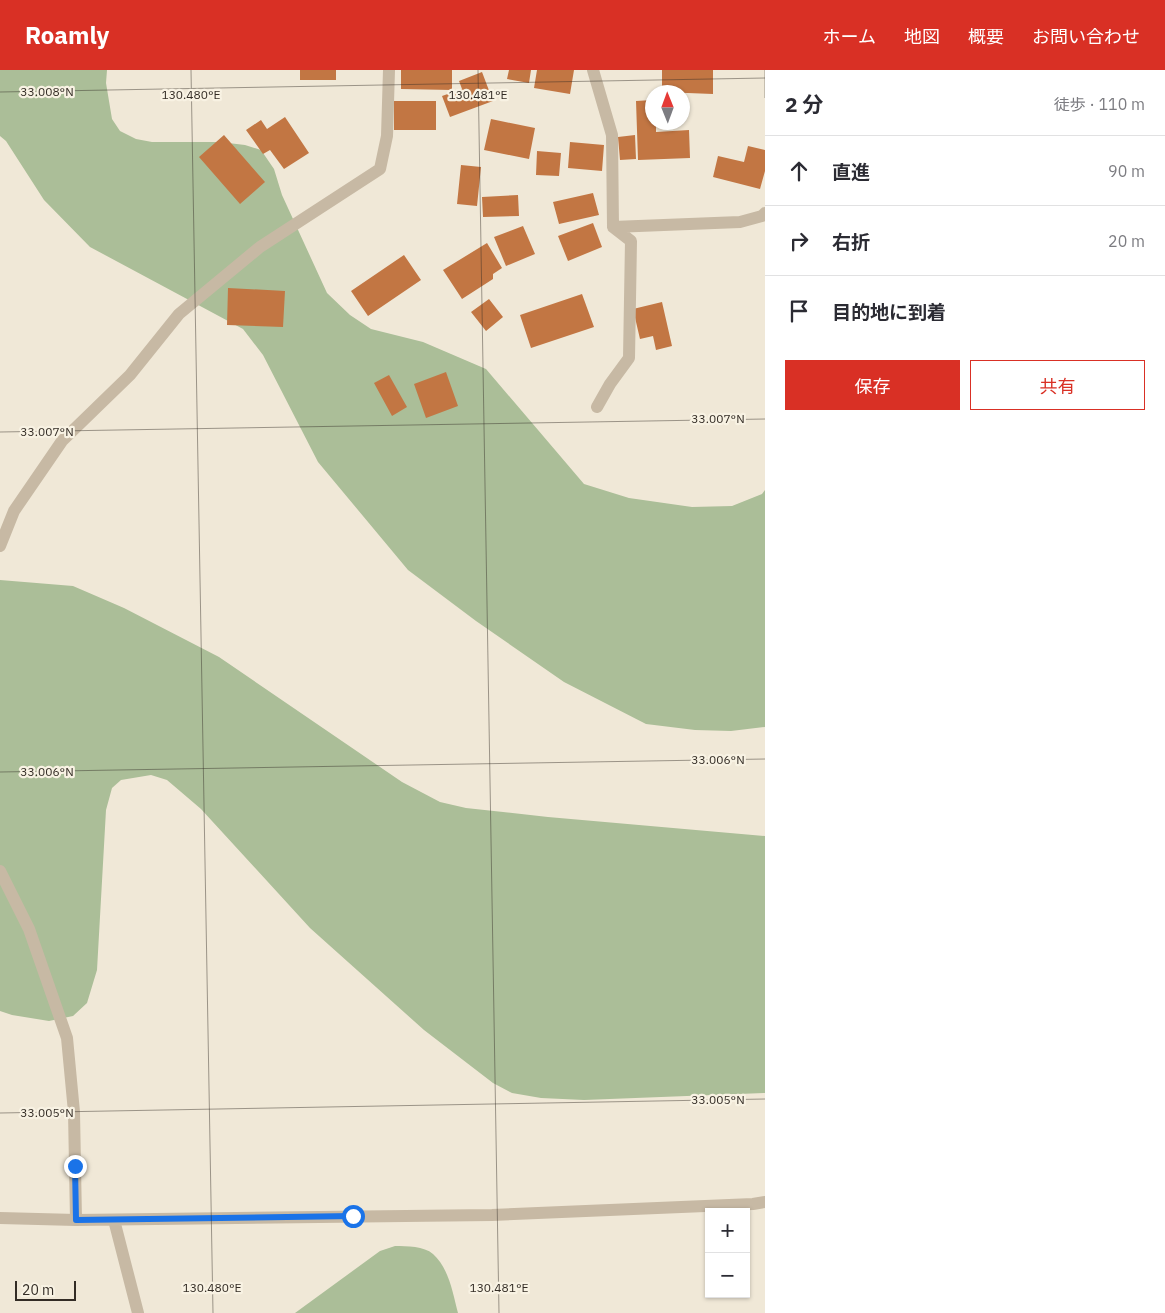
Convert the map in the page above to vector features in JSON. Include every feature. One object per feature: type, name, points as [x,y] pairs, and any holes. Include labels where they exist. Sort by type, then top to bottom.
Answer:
[{"type":"street","points":[[0,546],[14,511],[62,441],[130,375],[179,314],[260,247],[380,169],[387,136],[389,70]]},
{"type":"street","points":[[593,70],[612,135],[613,227]]},
{"type":"street","points":[[613,227],[740,222],[762,216],[765,212]]},
{"type":"street","points":[[597,407],[610,384],[629,358],[631,241],[613,227]]},
{"type":"street","points":[[0,871],[29,929],[67,1038],[74,1112],[76,1220]]},
{"type":"street","points":[[0,1218],[114,1220],[492,1215],[765,1202]]},
{"type":"street","points":[[114,1220],[138,1313]]},
{"type":"green space","points":[[0,70],[107,70],[106,83],[112,119],[120,131],[136,139],[152,142],[220,142],[245,145],[261,150],[274,169],[282,195],[327,293],[350,315],[371,329],[423,342],[486,369],[584,484],[629,498],[692,507],[732,506],[762,494],[765,490],[765,727],[731,731],[695,730],[646,724],[564,682],[476,621],[408,570],[318,462],[263,355],[243,329],[90,247],[44,200],[6,141],[0,136]]},
{"type":"green space","points":[[0,580],[73,586],[124,608],[219,657],[402,782],[440,802],[466,808],[548,817],[765,836],[765,1093],[584,1100],[541,1098],[512,1093],[493,1083],[424,1030],[310,928],[201,809],[167,780],[151,775],[121,780],[112,788],[106,810],[97,970],[87,1003],[73,1016],[49,1021],[12,1015],[0,1011]]},
{"type":"green space","points":[[395,1246],[425,1249],[433,1254],[447,1274],[458,1313],[295,1313],[380,1251]]},
{"type":"building","points":[[300,70],[336,70],[336,80],[300,80]]},
{"type":"building","points":[[401,70],[452,70],[452,90],[401,89]]},
{"type":"building","points":[[509,70],[531,70],[529,83],[507,79]]},
{"type":"building","points":[[537,70],[574,70],[570,94],[534,88]]},
{"type":"building","points":[[662,70],[713,70],[713,94],[690,93],[690,85],[662,85]]},
{"type":"building","points":[[482,72],[493,101],[450,117],[442,96],[462,89],[459,81]]},
{"type":"building","points":[[645,100],[645,130],[656,130],[656,132],[689,130],[690,158],[638,160],[636,101]]},
{"type":"building","points":[[394,101],[436,101],[436,130],[394,130]]},
{"type":"building","points":[[285,117],[309,153],[284,169],[270,150],[263,154],[246,130],[261,120],[267,129]]},
{"type":"building","points":[[491,119],[535,128],[529,159],[484,150]]},
{"type":"building","points":[[224,135],[265,182],[240,204],[199,157]]},
{"type":"building","points":[[635,135],[636,159],[620,160],[618,137]]},
{"type":"building","points":[[570,142],[604,145],[602,171],[568,168]]},
{"type":"building","points":[[748,146],[765,150],[765,171],[760,189],[713,177],[718,156],[744,162]]},
{"type":"building","points":[[537,151],[561,153],[559,176],[536,175]]},
{"type":"building","points":[[461,165],[481,167],[477,206],[457,204]]},
{"type":"building","points":[[593,193],[599,215],[559,224],[553,202]]},
{"type":"building","points":[[518,195],[519,216],[483,217],[482,197]]},
{"type":"building","points":[[593,223],[602,247],[568,261],[558,236]]},
{"type":"building","points":[[523,226],[535,254],[506,266],[494,237]]},
{"type":"building","points":[[487,243],[502,268],[493,274],[493,279],[462,299],[443,270]]},
{"type":"building","points":[[404,255],[421,280],[368,316],[351,291]]},
{"type":"building","points":[[228,288],[285,291],[283,327],[227,325]]},
{"type":"building","points":[[582,294],[594,327],[531,348],[520,315]]},
{"type":"building","points":[[489,299],[503,317],[486,331],[471,312]]},
{"type":"building","points":[[662,302],[672,346],[656,350],[653,336],[640,339],[633,309]]},
{"type":"building","points":[[446,372],[458,406],[426,418],[414,384]]},
{"type":"building","points":[[389,375],[407,407],[392,416],[374,383]]},
{"type":"route","points":[[75,1166],[76,1220],[353,1216]]}]
